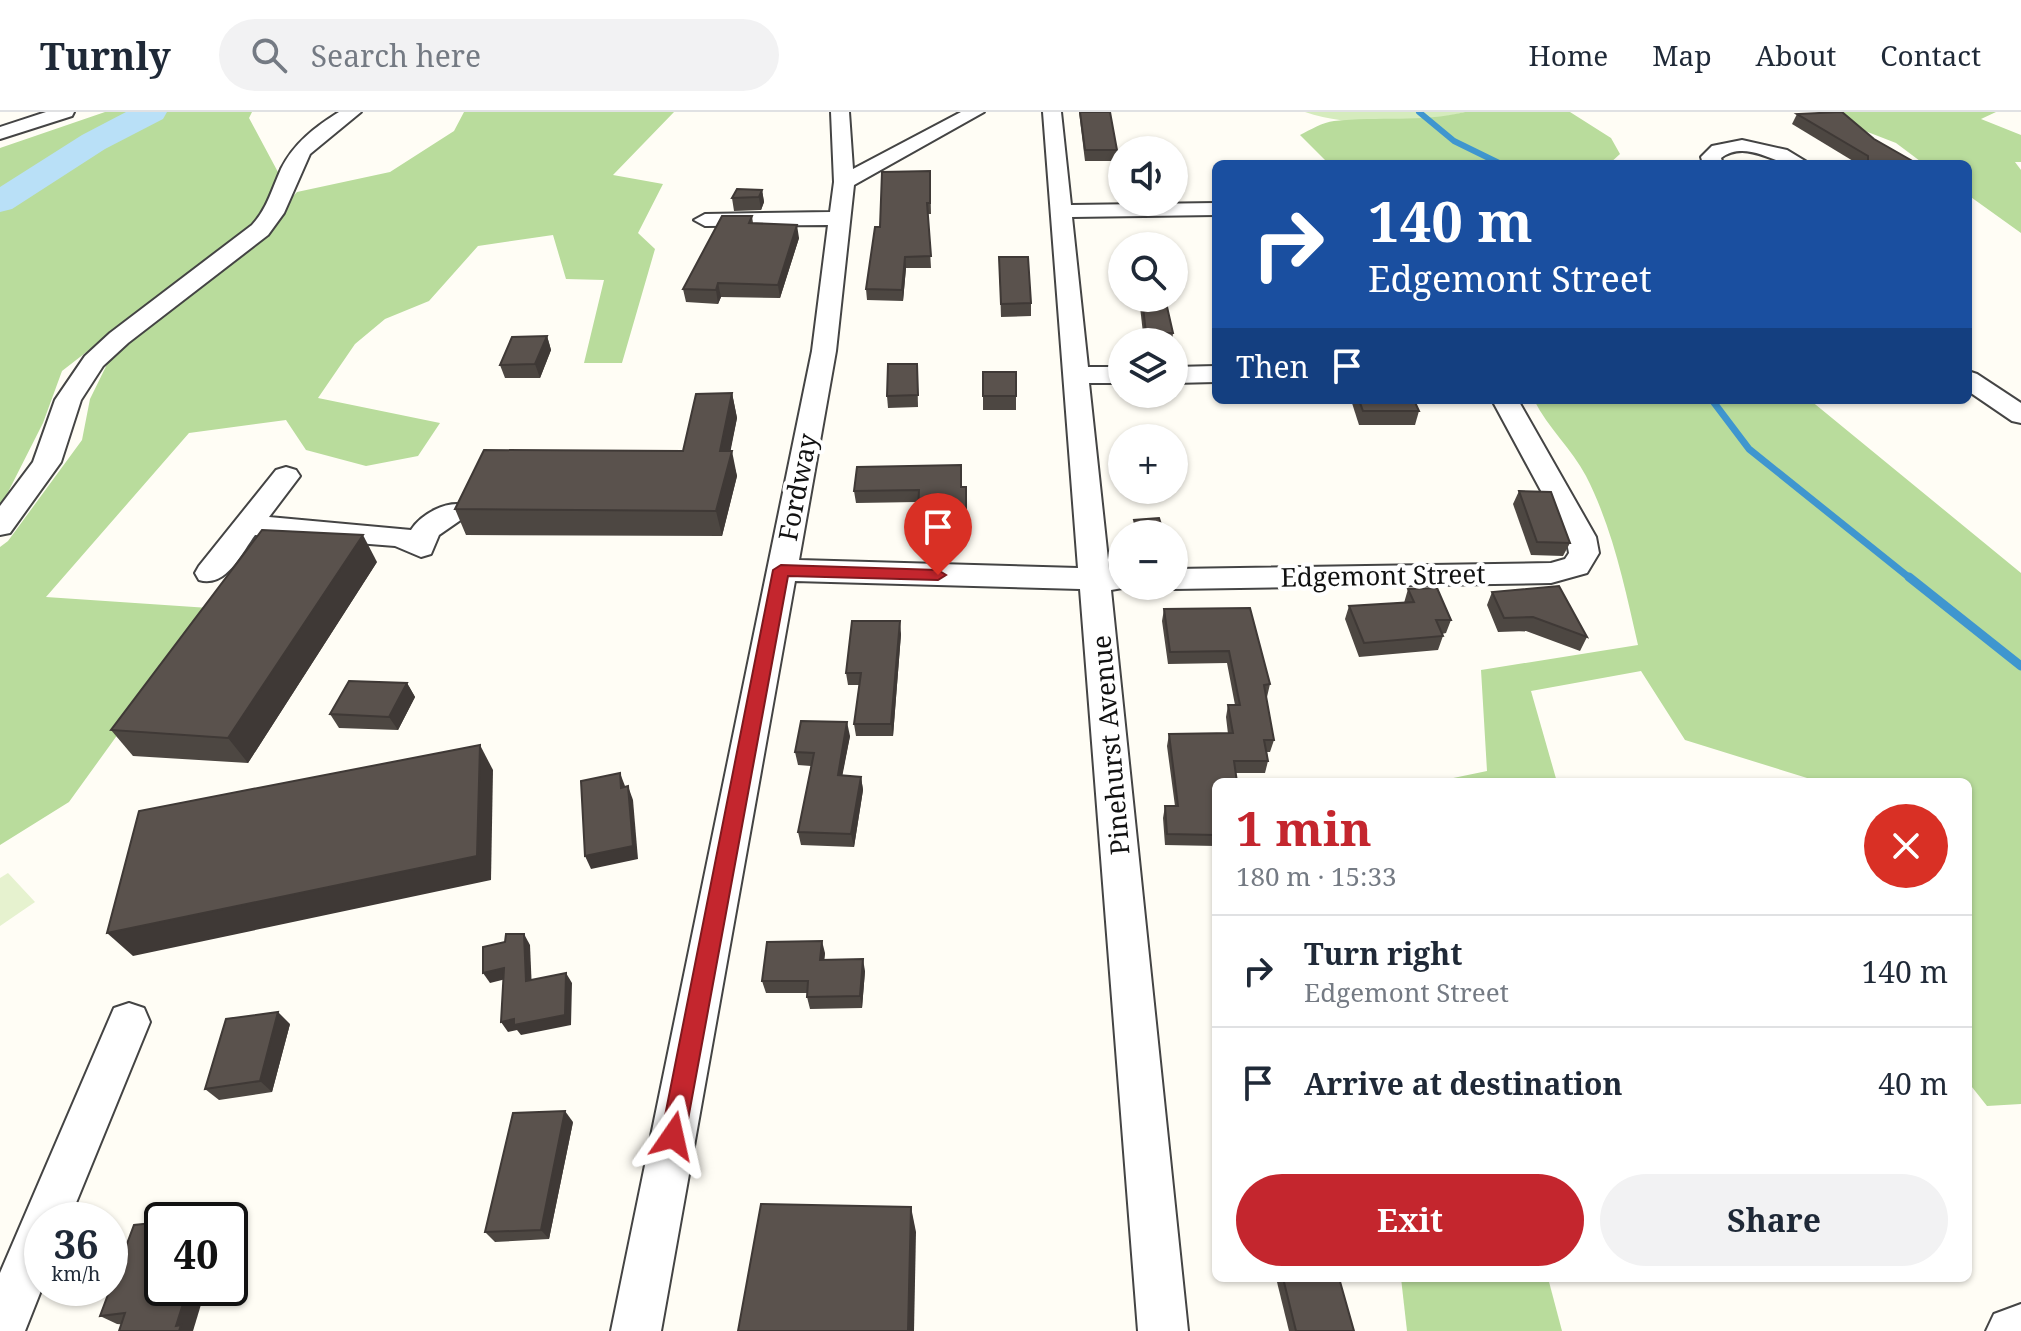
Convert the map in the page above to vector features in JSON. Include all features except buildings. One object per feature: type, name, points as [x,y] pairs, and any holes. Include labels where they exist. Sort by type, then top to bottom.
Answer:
[{"type":"street","points":[[0,133],[65,112]]},
{"type":"street","points":[[0,526],[47,462],[68,400],[94,361],[119,338],[260,230],[276,212],[295,164],[306,147],[352,112]]},
{"type":"street","name":"Fordway","points":[[636,1331],[824,351],[844,182],[840,112]]},
{"type":"street","points":[[844,182],[975,112]]},
{"type":"street","name":"Pinehurst Avenue","points":[[1052,112],[1077,375],[1108,574]]},
{"type":"street","points":[[1712,160],[1717,151],[1737,147],[1775,152],[1792,160]]},
{"type":"street","points":[[1062,211],[1212,209]]},
{"type":"street","points":[[705,220],[839,218]]},
{"type":"street","points":[[1188,375],[1212,374]]},
{"type":"street","points":[[1077,375],[1108,375]]},
{"type":"street","points":[[1972,382],[2021,415]]},
{"type":"street","name":"Edgemont Street","points":[[1188,579],[1551,573],[1576,566],[1584,553],[1581,537],[1507,404]]},
{"type":"street","points":[[210,573],[286,476]]},
{"type":"street","points":[[248,525],[401,537],[421,547],[426,530],[455,511]]},
{"type":"street","points":[[781,570],[1108,580]]},
{"type":"street","name":"Pinehurst Avenue","points":[[1110,600],[1163,1331]]},
{"type":"street","points":[[54,1202],[129,1022]]},
{"type":"street","points":[[0,1331],[24,1273]]},
{"type":"street","points":[[2011,1331],[2021,1329]]},
{"type":"green space","points":[[105,112],[252,112],[249,118],[279,174],[259,218],[62,371],[43,423],[0,508],[0,148]]},
{"type":"green space","points":[[464,112],[674,112],[613,175],[663,184],[638,233],[655,249],[622,363],[584,363],[604,280],[566,279],[553,235],[478,246],[429,301],[385,319],[355,344],[318,398],[440,423],[418,456],[366,466],[306,450],[286,420],[189,433],[46,597],[209,608],[69,802],[0,845],[0,547],[8,541],[82,440],[90,399],[115,348],[297,192],[390,172],[454,131]]},
{"type":"green space","points":[[1305,112],[1465,112],[1426,120],[1385,123],[1343,121]]},
{"type":"green space","points":[[1465,112],[1570,112],[1611,138],[1620,154],[1613,160],[1325,160],[1300,135],[1334,121]]},
{"type":"green space","points":[[1816,112],[1996,112],[1981,119],[2021,135],[2021,162],[2015,162],[2021,170],[2021,233],[1972,198],[1972,160],[1919,160],[1896,143]]},
{"type":"green space","points":[[1536,404],[1815,404],[2021,573],[2021,1104],[1987,1106],[1972,1087],[1972,778],[1807,778],[1685,740],[1641,671],[1531,691],[1556,778],[1453,778],[1487,771],[1481,670],[1638,645],[1604,517],[1586,476]]},
{"type":"green space","points":[[8,873],[35,902],[0,926],[0,878]]},
{"type":"green space","points":[[1401,1282],[1549,1282],[1562,1331],[1407,1331]]},
{"type":"waterway","points":[[0,202],[93,142],[152,112]]},
{"type":"waterway","points":[[1419,112],[1454,141],[1493,160]]},
{"type":"waterway","points":[[1715,404],[1749,449],[1911,579]]},
{"type":"waterway","points":[[1909,577],[2021,666]]},
{"type":"route","points":[[673,1136],[781,570],[938,575]]}]
